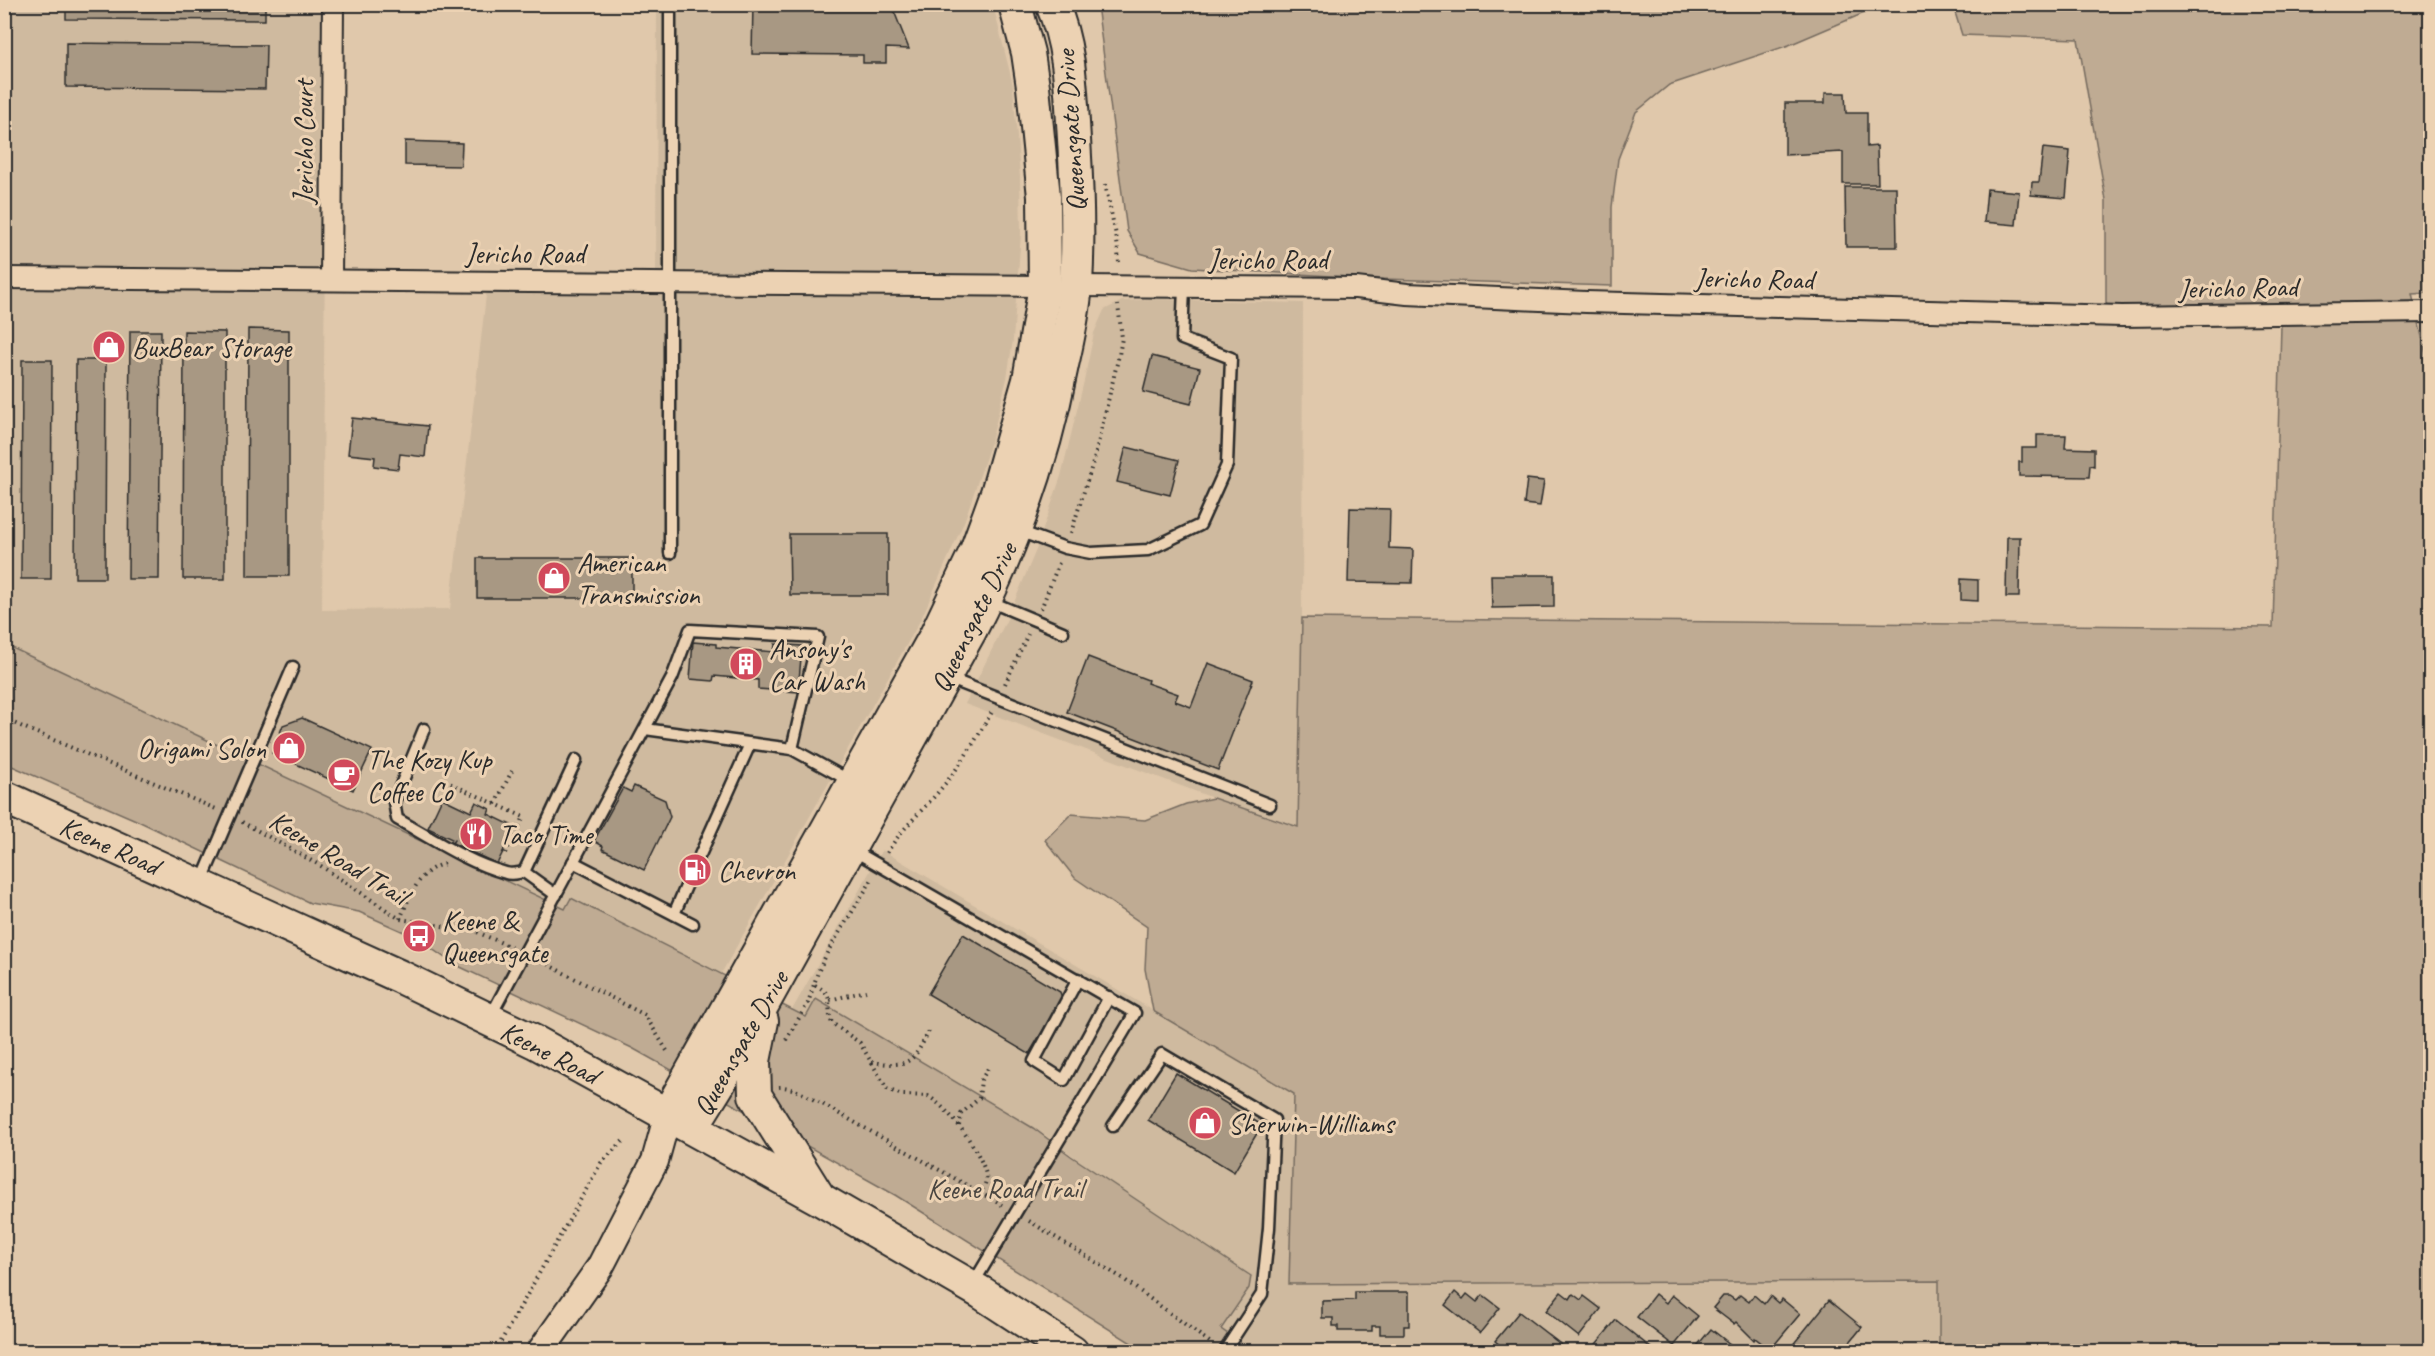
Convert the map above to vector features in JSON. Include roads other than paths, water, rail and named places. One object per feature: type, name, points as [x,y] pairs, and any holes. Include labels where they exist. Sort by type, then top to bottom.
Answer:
[{"type":"main road","name":"Queensgate Drive","points":[[680,1121],[855,783],[936,635],[976,551],[998,493],[1020,418],[1036,346],[1045,286],[1044,197],[1028,53],[1015,4]]},
{"type":"main road","name":"Queensgate Drive","points":[[680,1121],[765,1000],[986,600],[1015,530],[1051,418],[1068,339],[1076,286],[1076,180],[1070,84],[1064,37],[1053,4]]},
{"type":"main road","points":[[1044,197],[1060,275],[1067,284],[1076,286]]},
{"type":"main road","name":"Keene Road","points":[[4,798],[489,1020],[680,1121],[820,1199],[971,1286],[1072,1352]]},
{"type":"main road","points":[[765,1000],[754,1061],[755,1095],[820,1199]]},
{"type":"street","name":"Jericho Court","points":[[331,280],[333,4]]},
{"type":"street","name":"Jericho Road","points":[[4,278],[1045,286]]},
{"type":"street","name":"Jericho Road","points":[[1076,286],[1356,288],[1407,294],[1586,302],[2122,316],[2430,312]]},
{"type":"street","name":"Queensgate Drive","points":[[540,1352],[600,1267],[656,1161],[680,1121]]},
{"type":"lane","points":[[670,4],[670,553]]},
{"type":"lane","points":[[1015,530],[1065,548],[1091,553],[1148,550],[1200,525],[1227,465],[1231,358],[1182,339],[1185,287]]},
{"type":"lane","points":[[986,600],[1063,632]]},
{"type":"lane","points":[[489,1020],[672,678],[690,630],[818,637],[792,749]]},
{"type":"lane","points":[[199,886],[293,667]]},
{"type":"lane","points":[[945,677],[1270,805]]},
{"type":"lane","points":[[424,729],[394,802],[397,819],[459,853],[508,874],[524,872],[556,895]]},
{"type":"lane","points":[[645,729],[792,749],[855,783]]},
{"type":"lane","points":[[700,855],[750,744]]},
{"type":"lane","points":[[524,872],[576,760]]},
{"type":"lane","points":[[849,848],[1135,1013],[971,1286]]},
{"type":"lane","points":[[573,862],[693,924]]},
{"type":"lane","points":[[674,914],[687,884]]},
{"type":"lane","points":[[1078,979],[1034,1061],[1064,1080],[1109,997]]},
{"type":"lane","points":[[1113,1126],[1162,1054],[1274,1120],[1269,1228],[1262,1294],[1224,1352]]},
{"type":"place","name":"BuxBear Storage","points":[[109,347]]},
{"type":"place","name":"American Transmission","points":[[554,578]]},
{"type":"place","name":"Ansony's Car Wash","points":[[746,664]]},
{"type":"place","name":"Origami Solon","points":[[289,748]]},
{"type":"place","name":"The Kozy Kup Coffee Co","points":[[344,775]]},
{"type":"place","name":"Taco Time","points":[[476,834]]},
{"type":"place","name":"Chevron","points":[[695,870]]},
{"type":"place","name":"Keene & Queensgate","points":[[419,936]]},
{"type":"place","name":"Sherwin-Williams","points":[[1205,1123]]},
{"type":"park label","name":"Keene Road Trail","points":[[1005,1188]]}]
